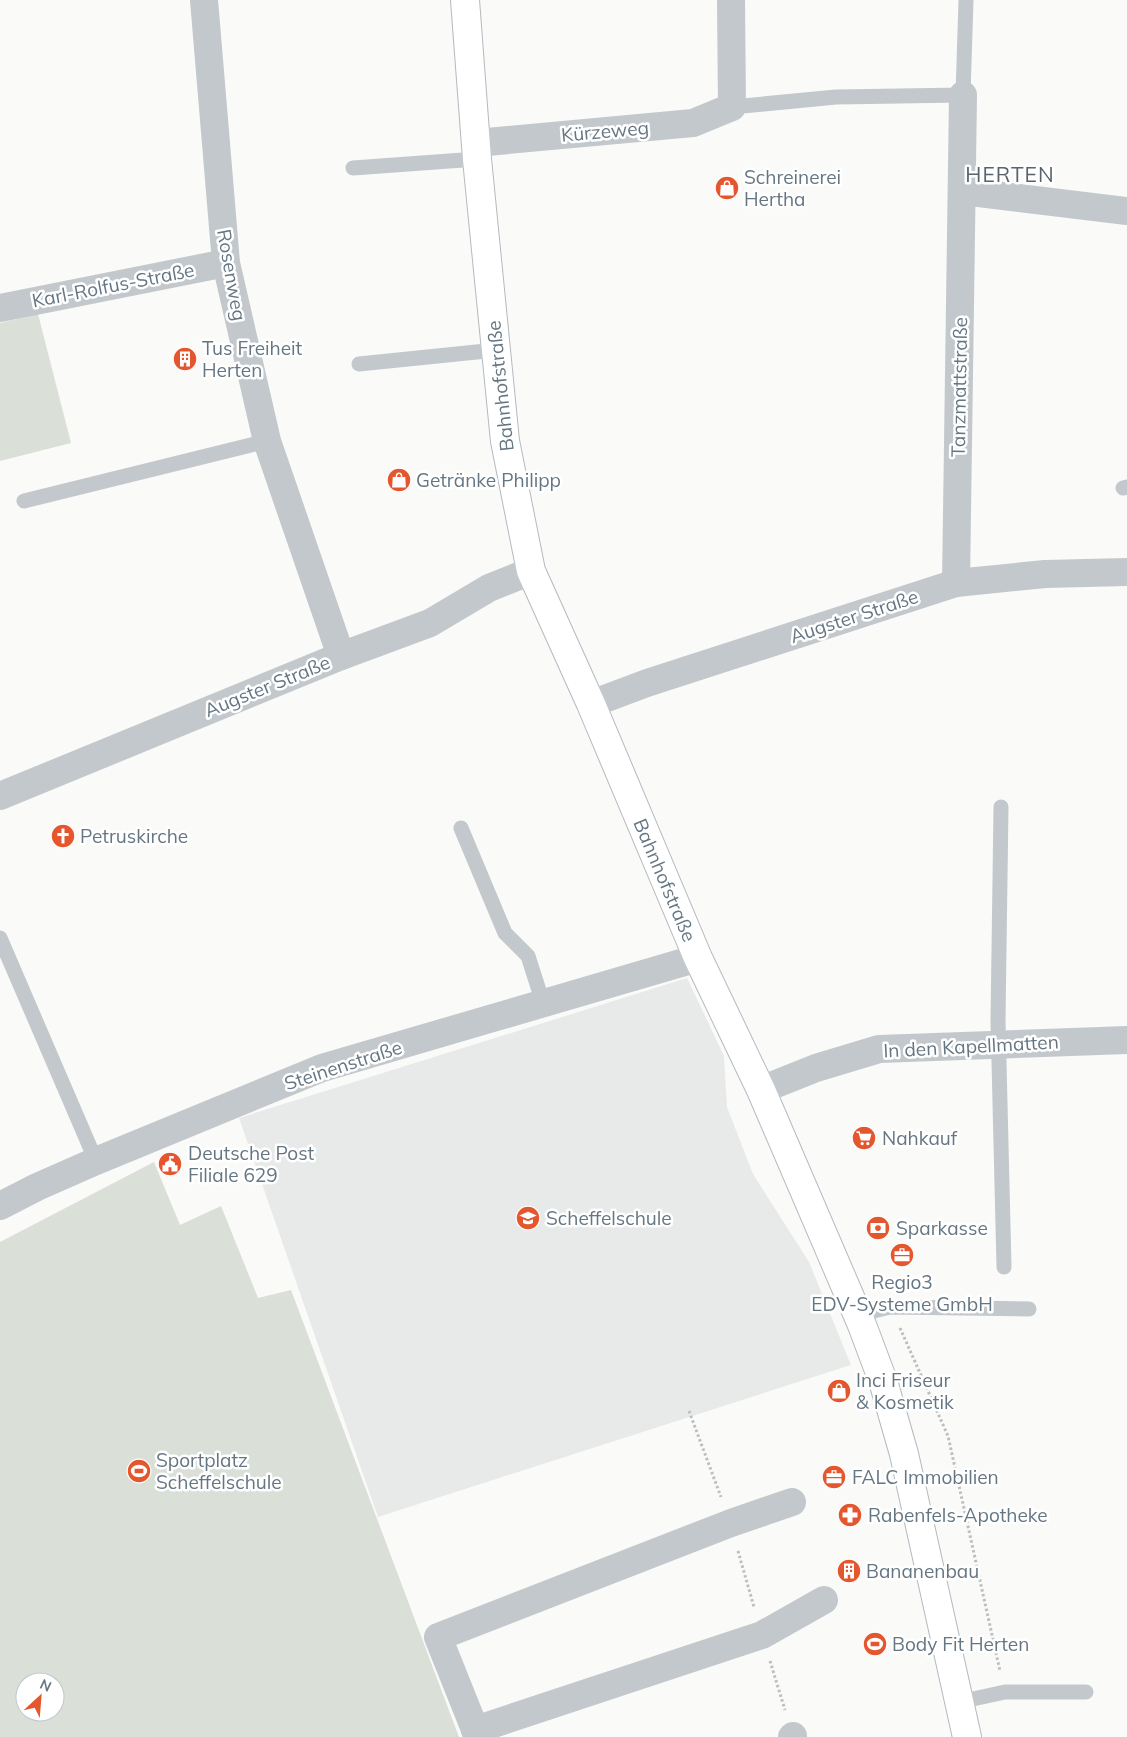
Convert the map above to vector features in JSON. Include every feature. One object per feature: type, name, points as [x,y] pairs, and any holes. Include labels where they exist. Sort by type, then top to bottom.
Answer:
[{"type":"street","name":"Rosenweg","points":[[204,0],[226,263],[267,441],[341,656]]},
{"type":"street","name":"Bahnhofstraße","points":[[465,0],[476,151],[505,442],[531,571],[591,704],[698,958],[761,1090],[883,1380],[904,1454],[967,1737]]},
{"type":"street","points":[[730,0],[732,107]]},
{"type":"street","name":"Tanzmattstraße","points":[[956,583],[963,95]]},
{"type":"street","name":"Kürzeweg","points":[[476,151],[693,123],[732,107]]},
{"type":"street","points":[[962,192],[1127,211]]},
{"type":"street","name":"Karl-Rolfus-Straße","points":[[0,308],[226,263]]},
{"type":"street","name":"Augster Straße","points":[[0,796],[341,656],[430,623],[489,588],[531,571]]},
{"type":"street","name":"Augster Straße","points":[[591,704],[647,683],[956,583],[1045,574],[1127,572]]},
{"type":"street","name":"Steinenstraße","points":[[0,1206],[36,1187],[96,1161],[322,1068],[698,958]]},
{"type":"street","name":"In den Kapellmatten","points":[[761,1090],[816,1068],[879,1049],[998,1043],[1127,1040]]},
{"type":"street","points":[[792,1502],[731,1523],[438,1636],[477,1734],[762,1635],[824,1600]]},
{"type":"lane","points":[[732,107],[836,97],[963,95],[966,0]]},
{"type":"lane","points":[[353,168],[476,151]]},
{"type":"lane","points":[[360,364],[496,350]]},
{"type":"lane","points":[[24,501],[267,441]]},
{"type":"lane","points":[[1001,807],[998,1043],[1004,1267]]},
{"type":"lane","points":[[461,828],[505,933],[528,956],[543,1003]]},
{"type":"lane","points":[[0,938],[96,1161]]},
{"type":"lane","points":[[857,1315],[890,1307],[1029,1309]]},
{"type":"lane","points":[[959,1702],[1005,1692],[1086,1692]]},
{"type":"path","points":[[890,1307],[948,1436],[1005,1692]]},
{"type":"path","points":[[689,1412],[731,1523],[793,1737]]},
{"type":"shaded area","points":[[38,314],[71,443],[0,461],[0,323]]},
{"type":"shaded area","name":"Scheffelschule","points":[[687,978],[724,1056],[727,1107],[753,1174],[809,1262],[851,1365],[378,1517],[239,1118]]},
{"type":"shaded area","points":[[154,1162],[180,1225],[221,1206],[258,1298],[291,1290],[459,1737],[0,1737],[0,1242]]},
{"type":"place","name":"Schreinerei Hertha","points":[[727,188]]},
{"type":"place","name":"Tus Freiheit Herten","points":[[185,359]]},
{"type":"place","name":"Getränke Philipp","points":[[399,480]]},
{"type":"place","name":"Petruskirche","points":[[63,836]]},
{"type":"place","name":"Nahkauf","points":[[864,1138]]},
{"type":"place","name":"Deutsche Post Filiale 629","points":[[170,1164]]},
{"type":"place","name":"Scheffelschule","points":[[528,1218]]},
{"type":"place","name":"Sparkasse","points":[[878,1228]]},
{"type":"place","name":"Regio3 EDV-Systeme GmbH","points":[[902,1255]]},
{"type":"place","name":"Inci Friseur & Kosmetik","points":[[839,1391]]},
{"type":"place","name":"Sportplatz Scheffelschule","points":[[139,1471]]},
{"type":"place","name":"FALC Immobilien","points":[[834,1477]]},
{"type":"place","name":"Rabenfels-Apotheke","points":[[850,1515]]},
{"type":"place","name":"Bananenbau","points":[[849,1571]]},
{"type":"place","name":"Body Fit Herten","points":[[875,1644]]},
{"type":"district","name":"HERTEN","points":[[1010,174]]}]
